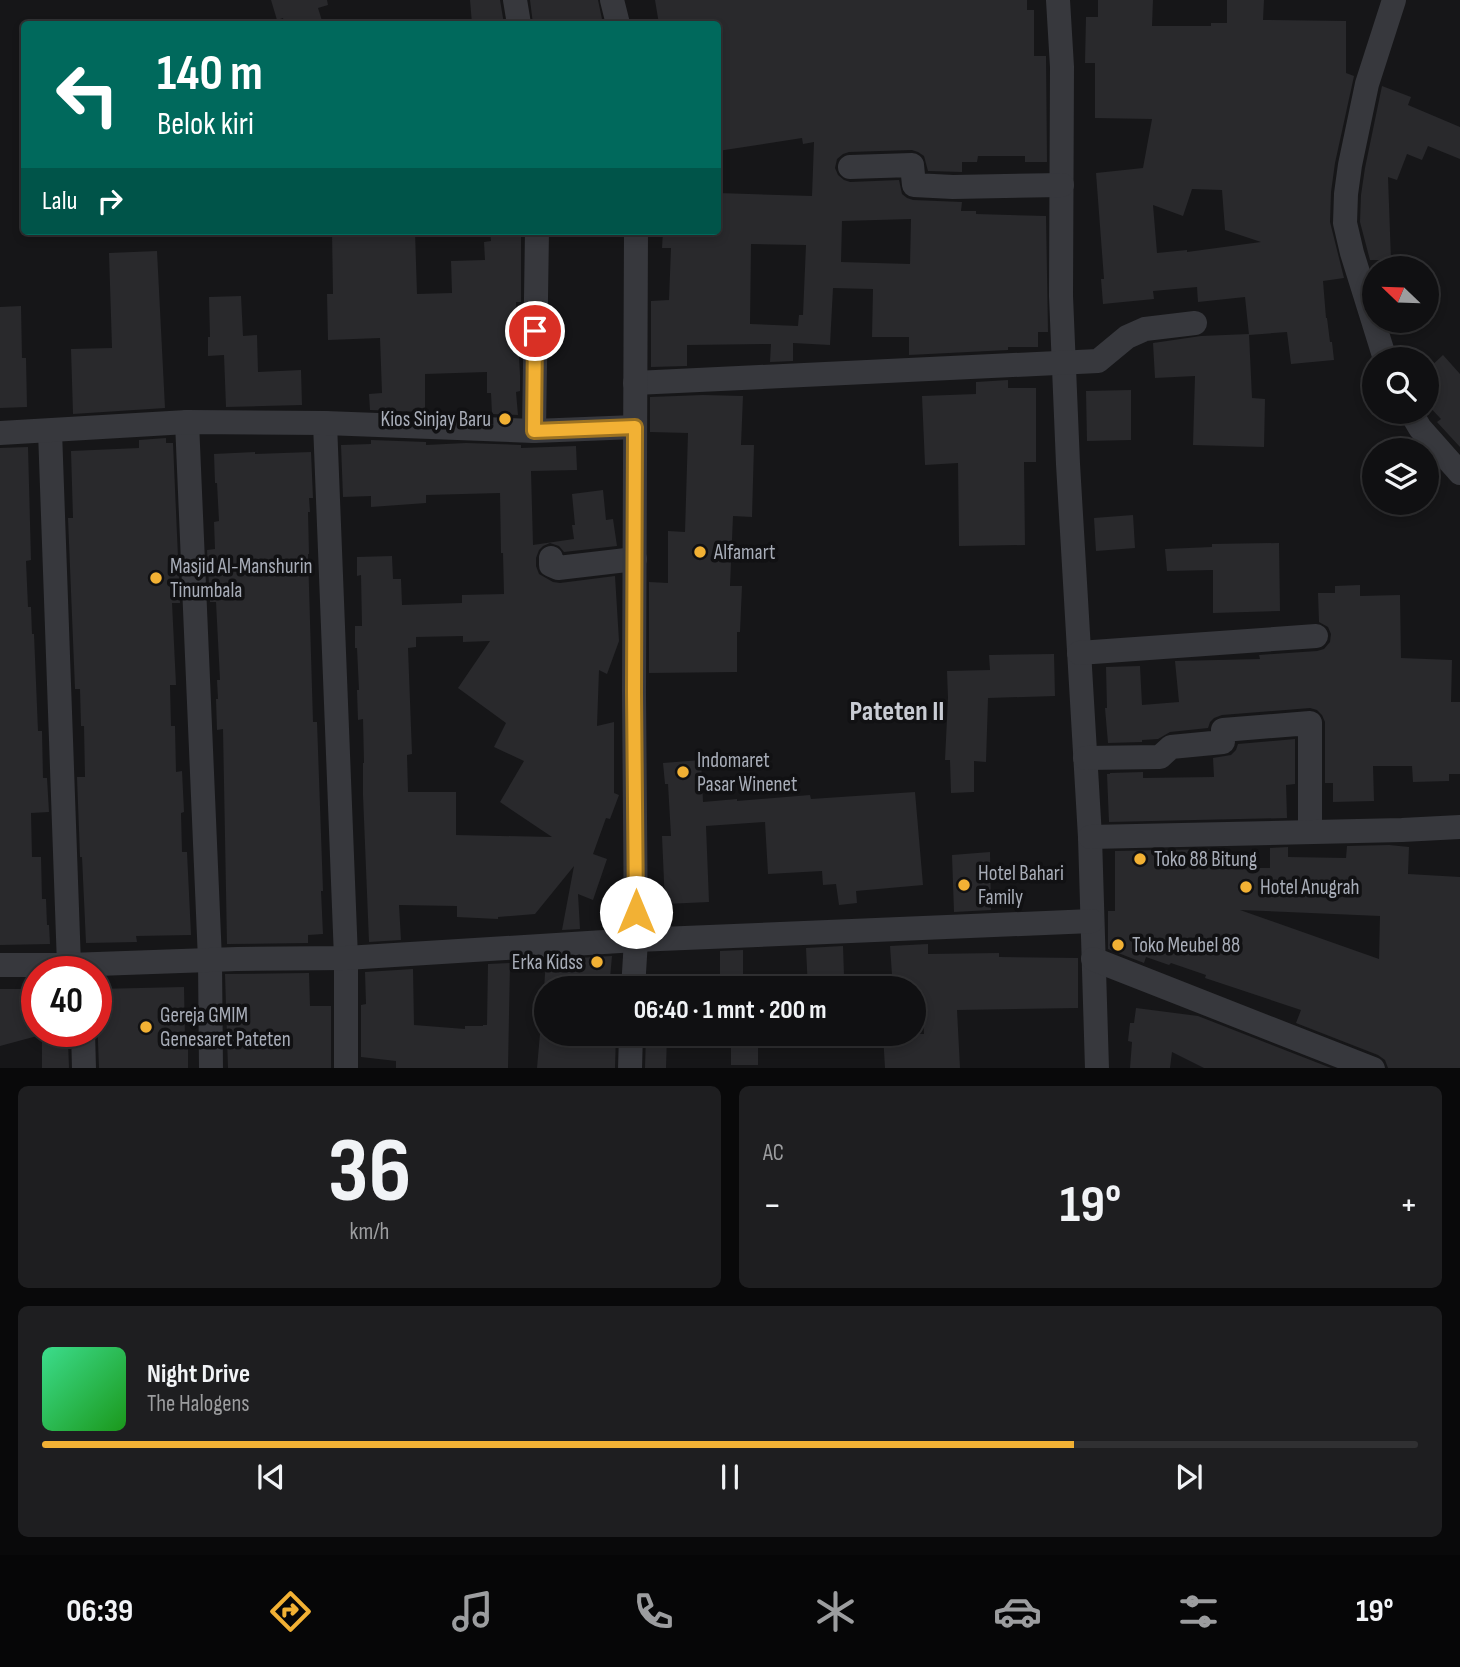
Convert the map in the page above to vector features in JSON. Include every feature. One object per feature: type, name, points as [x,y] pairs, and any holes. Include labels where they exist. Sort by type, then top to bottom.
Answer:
[{"type":"street","points":[[515,0],[518,21]]},
{"type":"street","points":[[612,0],[617,21]]},
{"type":"street","points":[[1058,0],[1062,67],[1061,296],[1090,837],[1097,1068]]},
{"type":"street","points":[[1381,347],[1345,223],[1346,194],[1367,84],[1394,0]]},
{"type":"street","points":[[850,167],[912,165],[914,185],[1062,185]]},
{"type":"street","points":[[534,431],[537,235]]},
{"type":"street","points":[[635,976],[636,235]]},
{"type":"street","points":[[635,383],[1098,361],[1127,337],[1145,329],[1195,323]]},
{"type":"street","points":[[0,433],[187,422],[534,431],[635,427]]},
{"type":"street","points":[[187,422],[210,960],[211,1068]]},
{"type":"street","points":[[325,424],[346,958],[346,1068]]},
{"type":"street","points":[[1418,424],[1460,473]]},
{"type":"street","points":[[50,431],[77,956]]},
{"type":"street","points":[[551,558],[551,565],[558,568],[635,559]]},
{"type":"street","points":[[1079,653],[1317,636]]},
{"type":"street","points":[[1085,758],[1160,757],[1171,747],[1223,742],[1223,730],[1310,723],[1310,832]]},
{"type":"street","points":[[1090,837],[1460,827]]},
{"type":"street","points":[[112,965],[210,960],[346,958],[636,940],[1092,921]]},
{"type":"street","points":[[1093,959],[1370,1068]]},
{"type":"street","points":[[0,965],[21,966]]},
{"type":"street","points":[[630,1068],[631,1046]]},
{"type":"street","points":[[83,1047],[84,1068]]},
{"type":"building","points":[[271,0],[327,0],[328,5],[318,8],[322,21],[284,21],[283,18],[277,20]]},
{"type":"building","points":[[470,0],[500,0],[504,21],[472,21]]},
{"type":"building","points":[[530,0],[598,0],[602,21],[533,21]]},
{"type":"building","points":[[655,0],[1027,0],[1027,10],[1034,10],[1034,56],[1046,56],[1047,162],[1025,162],[1025,156],[978,156],[977,162],[962,162],[962,172],[928,171],[924,156],[912,150],[849,152],[837,159],[835,168],[838,175],[850,182],[899,180],[902,194],[907,198],[962,202],[961,211],[976,211],[976,214],[1046,216],[1048,332],[1038,332],[1038,347],[909,355],[909,337],[872,337],[873,289],[833,288],[830,345],[793,343],[793,361],[770,362],[771,344],[687,345],[687,366],[651,367],[651,301],[669,300],[671,248],[662,248],[663,235],[721,235],[721,193],[812,196],[814,142],[803,144],[802,138],[721,151],[721,21],[658,21]],"holes":[[[911,219],[910,264],[841,262],[842,221]],[[751,244],[806,245],[803,315],[799,315],[798,326],[750,324]]]},
{"type":"building","points":[[1098,0],[1153,0],[1152,26],[1211,26],[1211,23],[1227,23],[1227,0],[1264,0],[1263,20],[1346,21],[1346,73],[1354,76],[1335,163],[1330,222],[1344,278],[1323,281],[1326,318],[1334,360],[1291,364],[1287,332],[1249,335],[1245,297],[1198,302],[1197,287],[1153,291],[1154,299],[1103,304],[1101,279],[1104,279],[1096,173],[1143,168],[1152,119],[1095,118],[1095,63],[1085,63],[1086,17],[1098,17]],"holes":[[[1192,189],[1222,190],[1225,230],[1261,242],[1187,252],[1157,253],[1153,205],[1183,216]]]},
{"type":"building","points":[[1382,86],[1411,97],[1408,105],[1460,127],[1460,159],[1428,146],[1422,160],[1407,154],[1397,180],[1388,177],[1391,256],[1369,256],[1360,222],[1365,168]]},
{"type":"building","points":[[332,235],[415,235],[417,294],[452,293],[451,261],[485,260],[484,242],[491,241],[490,235],[521,235],[521,302],[516,302],[520,375],[520,391],[516,392],[518,415],[492,414],[491,393],[487,393],[487,372],[425,374],[425,412],[370,410],[369,394],[382,393],[380,338],[328,340],[327,294],[333,294]]},
{"type":"building","points":[[157,251],[165,408],[73,414],[71,349],[112,348],[109,253]]},
{"type":"building","points":[[241,296],[243,336],[257,335],[258,372],[301,370],[302,405],[226,407],[224,355],[208,356],[209,297]]},
{"type":"building","points":[[21,306],[27,407],[0,408],[0,307]]},
{"type":"building","points":[[1249,334],[1252,398],[1265,399],[1264,447],[1193,445],[1195,376],[1155,378],[1153,343],[1201,336]]},
{"type":"building","points":[[1443,355],[1460,374],[1460,447],[1439,424],[1441,419],[1439,359]]},
{"type":"building","points":[[1008,380],[1008,388],[1036,388],[1036,462],[1024,462],[1025,545],[959,546],[958,463],[925,465],[922,396],[976,394],[976,382]]},
{"type":"building","points":[[1131,390],[1131,440],[1087,441],[1086,391]]},
{"type":"building","points":[[743,396],[741,445],[754,445],[752,517],[733,516],[730,586],[742,586],[740,632],[737,632],[737,672],[649,673],[649,582],[668,583],[668,531],[685,532],[688,433],[650,432],[650,397]]},
{"type":"building","points":[[166,438],[166,443],[173,443],[180,603],[172,603],[176,685],[170,685],[171,726],[175,726],[176,772],[182,771],[182,852],[187,852],[191,935],[136,936],[137,942],[86,943],[77,777],[85,777],[84,726],[81,726],[80,689],[75,689],[68,518],[73,518],[71,451],[139,448],[139,440]]},
{"type":"building","points":[[371,440],[426,442],[426,445],[521,445],[521,448],[576,446],[577,470],[531,471],[533,545],[574,539],[572,494],[603,490],[606,520],[613,519],[617,546],[564,552],[559,546],[550,543],[539,550],[536,558],[539,574],[553,582],[615,576],[619,641],[607,674],[599,670],[597,726],[614,722],[614,793],[619,795],[610,819],[606,818],[593,854],[607,859],[593,900],[578,894],[580,929],[562,930],[574,866],[535,914],[498,919],[457,917],[457,906],[399,905],[401,940],[369,942],[363,719],[358,720],[359,690],[355,648],[355,626],[362,626],[361,575],[357,576],[357,557],[392,556],[393,579],[401,579],[402,605],[462,603],[462,595],[504,594],[500,493],[426,495],[426,503],[371,507],[371,496],[343,497],[341,445],[371,444]],"holes":[[[463,636],[463,642],[490,641],[458,688],[506,723],[494,747],[524,761],[500,802],[552,837],[456,835],[456,792],[408,792],[407,755],[412,754],[408,648],[416,647],[416,637]]]},
{"type":"building","points":[[28,447],[31,560],[26,561],[28,607],[31,607],[34,634],[38,731],[42,731],[43,778],[47,778],[49,812],[31,813],[32,857],[41,857],[42,899],[46,899],[50,944],[0,945],[0,448]]},
{"type":"building","points":[[311,452],[313,498],[309,498],[308,554],[313,722],[317,722],[323,934],[308,935],[308,943],[227,944],[223,729],[217,730],[217,680],[220,680],[216,602],[210,602],[207,550],[215,549],[214,522],[219,521],[214,454]]},
{"type":"building","points":[[1133,515],[1135,548],[1096,551],[1094,518]]},
{"type":"building","points":[[1279,543],[1280,611],[1213,613],[1213,570],[1167,571],[1165,549],[1212,547],[1212,544]]},
{"type":"building","points":[[1360,585],[1360,596],[1400,595],[1401,658],[1452,660],[1451,702],[1460,702],[1460,774],[1449,774],[1449,781],[1413,782],[1412,766],[1373,766],[1374,801],[1333,802],[1333,783],[1325,783],[1325,722],[1317,710],[1310,708],[1222,715],[1214,718],[1208,728],[1170,732],[1158,739],[1142,742],[1108,743],[1106,667],[1140,666],[1142,705],[1179,702],[1175,661],[1260,659],[1259,655],[1324,649],[1330,642],[1331,634],[1328,627],[1319,622],[1318,593],[1335,593],[1335,586]]},
{"type":"building","points":[[1054,654],[1055,696],[988,698],[986,762],[974,761],[974,792],[951,793],[950,760],[945,760],[947,671],[990,670],[989,655]]},
{"type":"building","points":[[1295,739],[1295,784],[1286,785],[1287,818],[1109,822],[1107,774],[1143,772],[1143,778],[1214,777],[1213,758],[1231,755],[1238,744]]},
{"type":"building","points":[[701,760],[703,802],[915,792],[923,885],[856,891],[857,903],[839,905],[836,884],[823,885],[822,871],[768,874],[765,822],[706,826],[709,902],[665,904],[662,836],[671,836],[668,784],[665,784],[663,763]]},
{"type":"building","points":[[1347,846],[1409,847],[1408,874],[1460,877],[1460,1068],[1388,1068],[1385,1060],[1378,1055],[1296,1023],[1301,1010],[1205,978],[1206,975],[1171,963],[1169,965],[1146,957],[1144,963],[1108,949],[1108,911],[1115,911],[1115,851],[1217,849],[1218,868],[1270,868],[1270,848],[1288,847],[1288,857],[1346,858]],"holes":[[[1240,910],[1380,916],[1379,959]]]},
{"type":"building","name":"Hotel Bahari Family","points":[[990,852],[991,910],[954,912],[952,855]]},
{"type":"building","points":[[928,944],[928,954],[999,953],[999,957],[1078,958],[1078,1008],[957,1010],[960,1068],[885,1068],[884,1046],[926,1046],[926,976],[892,976],[890,946]]},
{"type":"building","points":[[843,946],[844,976],[807,976],[806,948]]},
{"type":"building","points":[[743,950],[743,976],[720,976],[720,951]]},
{"type":"building","points":[[612,956],[610,976],[545,976],[546,960]]},
{"type":"building","points":[[510,963],[508,1068],[396,1068],[396,1061],[361,1057],[361,1005],[366,1004],[365,972],[413,969],[414,1025],[465,1029],[465,1026],[487,1025],[488,964]]},
{"type":"building","points":[[309,973],[310,1006],[331,1006],[331,1068],[228,1068],[225,974]]},
{"type":"building","points":[[184,987],[188,1068],[99,1068],[98,1047],[112,1047],[112,989]]},
{"type":"building","points":[[0,989],[21,989],[21,1040],[0,1046]]},
{"type":"building","points":[[1136,1008],[1198,1016],[1331,1068],[1204,1068],[1172,1052],[1170,1068],[1130,1068],[1132,1042],[1128,1041],[1130,1023],[1134,1023]]},
{"type":"building","points":[[539,1046],[616,1046],[615,1068],[537,1068]]},
{"type":"building","points":[[646,1046],[667,1046],[666,1068],[645,1068]]},
{"type":"building","points":[[731,1046],[758,1046],[758,1065],[731,1065]]},
{"type":"building","points":[[42,1047],[68,1047],[69,1068],[42,1068]]},
{"type":"place","name":"Kios Sinjay Baru","points":[[505,419]]},
{"type":"place","name":"Alfamart","points":[[700,552]]},
{"type":"place","name":"Masjid Al-Manshurin Tinumbala","points":[[156,578]]},
{"type":"place","name":"Indomaret Pasar Winenet","points":[[683,772]]},
{"type":"place","name":"Toko 88 Bitung","points":[[1140,859]]},
{"type":"place","name":"Hotel Bahari Family","points":[[964,885]]},
{"type":"place","name":"Hotel Anugrah","points":[[1246,887]]},
{"type":"place","name":"Toko Meubel 88","points":[[1118,945]]},
{"type":"place","name":"Erka Kidss","points":[[597,962]]},
{"type":"place","name":"Gereja GMIM Genesaret Pateten","points":[[146,1027]]},
{"type":"district","name":"Pateten II","points":[[897,710]]},
{"type":"route","points":[[535,331],[534,431],[635,427],[636,912]]}]
